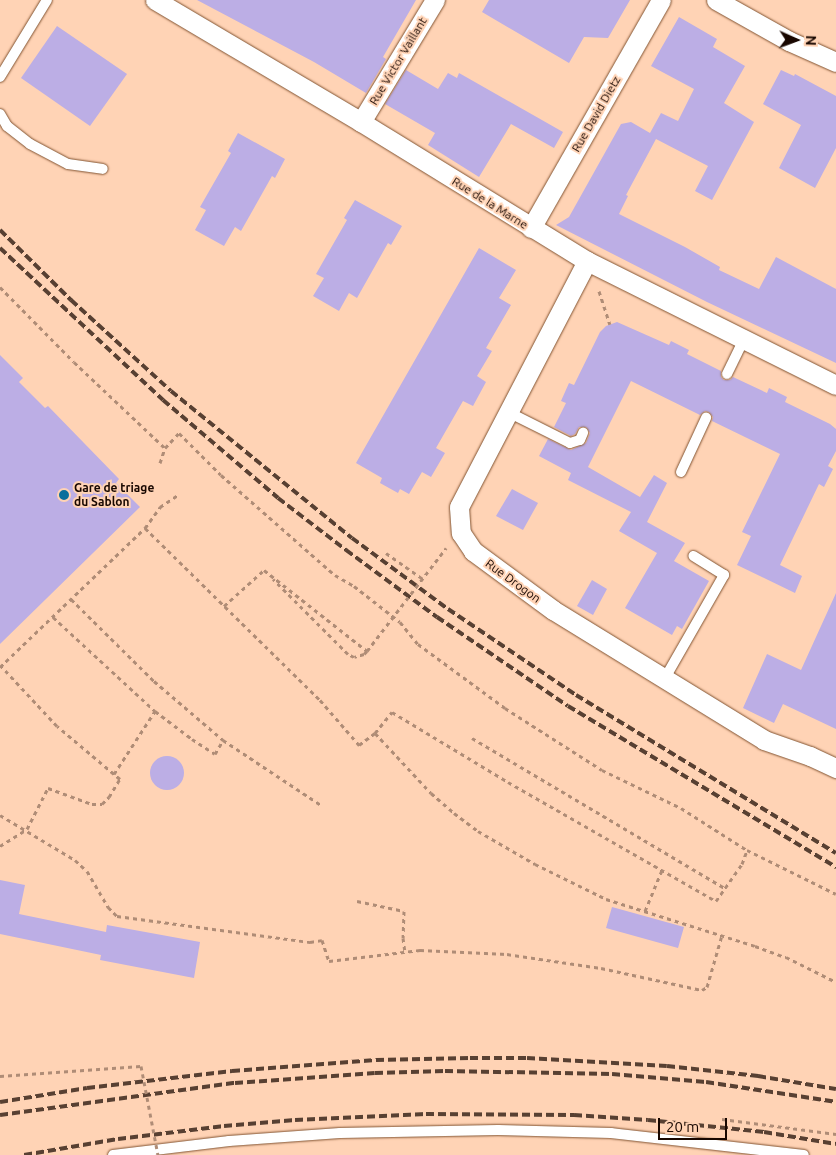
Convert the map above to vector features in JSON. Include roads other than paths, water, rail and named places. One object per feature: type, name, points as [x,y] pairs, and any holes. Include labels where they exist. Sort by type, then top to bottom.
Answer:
[{"type":"street","name":"Rue de la Marne","points":[[155,0],[174,5],[587,261],[743,341],[836,385]]},
{"type":"street","name":"Rue Victor Vaillant","points":[[361,122],[435,0]]},
{"type":"street","name":"Rue David Dietz","points":[[531,228],[661,0]]},
{"type":"street","points":[[716,0],[789,40],[836,62]]},
{"type":"street","name":"Rue Drogon","points":[[587,261],[459,507],[460,533],[473,551],[553,610],[764,740],[810,756],[836,768]]},
{"type":"lane","points":[[0,77],[47,0]]},
{"type":"lane","points":[[0,114],[6,126],[30,144],[68,164],[103,169]]},
{"type":"lane","points":[[727,374],[743,341]]},
{"type":"lane","points":[[508,412],[570,443],[580,440],[583,433]]},
{"type":"lane","points":[[681,472],[706,418]]},
{"type":"lane","points":[[665,678],[724,575],[693,556]]},
{"type":"lane","points":[[113,1155],[238,1140],[340,1134],[498,1130],[611,1133],[804,1155]]},
{"type":"railway","points":[[0,230],[71,300],[171,391],[352,538],[448,609],[576,695],[836,853]]},
{"type":"railway","points":[[0,248],[163,400],[278,498],[346,550],[437,617],[568,706],[836,867]]},
{"type":"railway","points":[[0,1102],[87,1088],[232,1071],[376,1060],[470,1058],[527,1058],[667,1066],[758,1076],[836,1089]]},
{"type":"railway","points":[[0,1115],[235,1083],[375,1073],[445,1071],[612,1074],[706,1082],[836,1102]]},
{"type":"railway","points":[[24,1155],[118,1139],[224,1126],[295,1120],[426,1114],[574,1115],[648,1120],[764,1132],[836,1144]]},
{"type":"place","name":"Gare de triage du Sablon","points":[[64,495]]}]
